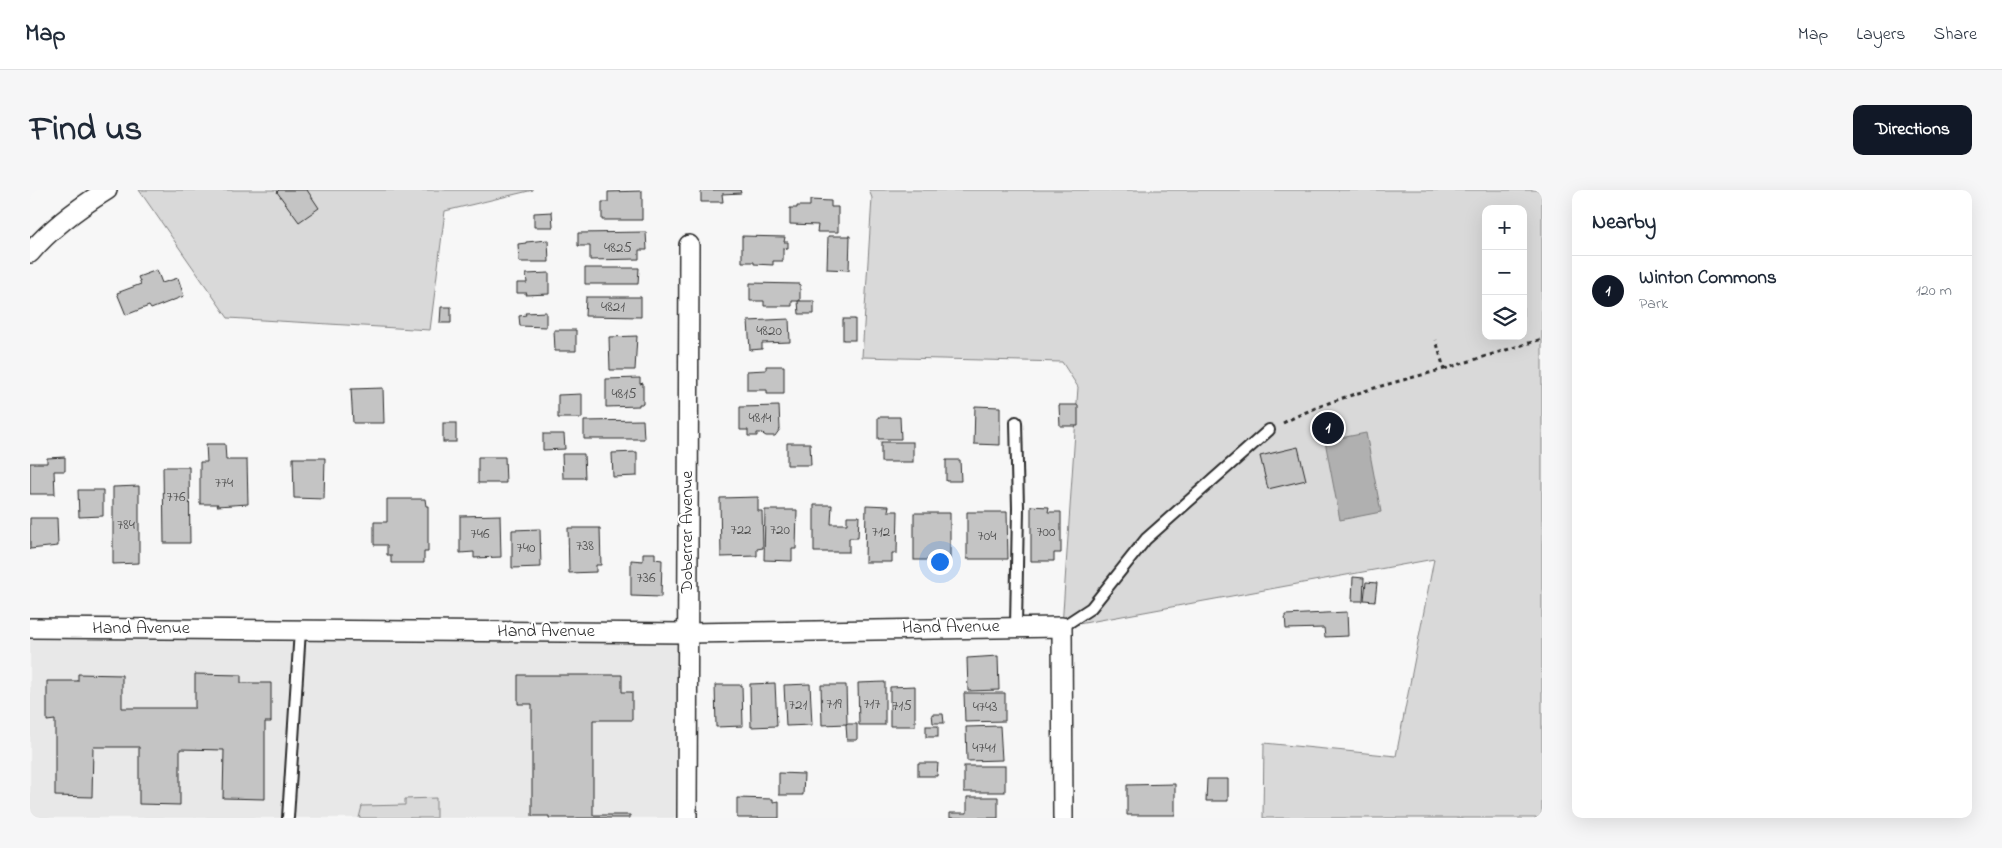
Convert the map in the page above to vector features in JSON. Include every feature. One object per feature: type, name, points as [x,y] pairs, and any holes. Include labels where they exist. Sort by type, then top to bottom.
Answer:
[{"type":"street","points":[[30,253],[43,238],[75,210],[107,190]]},
{"type":"street","name":"Doberrer Avenue","points":[[687,818],[689,246]]},
{"type":"street","points":[[1062,627],[1063,818]]},
{"type":"street","name":"Hand Avenue","points":[[30,628],[687,632],[1062,627]]},
{"type":"lane","points":[[1016,422],[1018,508],[1016,627]]},
{"type":"lane","points":[[1062,627],[1091,608],[1146,539],[1269,430]]},
{"type":"lane","points":[[288,818],[300,630]]},
{"type":"path","points":[[1269,430],[1308,410],[1354,394],[1542,339]]},
{"type":"path","points":[[1436,340],[1444,369]]},
{"type":"shaded area","points":[[139,190],[533,190],[445,211],[430,330],[228,318]]},
{"type":"shaded area","points":[[869,190],[1542,190],[1542,818],[1263,818],[1264,743],[1396,756],[1434,559],[1062,627],[1078,387],[1062,362],[862,357],[872,198]]},
{"type":"shaded area","points":[[1366,433],[1381,512],[1340,520],[1325,441]]},
{"type":"shaded area","points":[[30,628],[687,633],[687,818],[30,818]]},
{"type":"shaded area","points":[[436,798],[436,818],[359,818],[362,806],[405,805],[405,799]]},
{"type":"building","points":[[279,190],[307,190],[319,208],[299,222],[277,192]]},
{"type":"building","points":[[701,190],[740,190],[741,193],[722,194],[723,202],[701,202]]},
{"type":"building","points":[[642,191],[642,220],[602,220],[602,202],[608,202],[608,192]]},
{"type":"building","points":[[810,200],[831,201],[831,207],[838,207],[838,232],[817,232],[818,225],[790,224],[790,208],[810,206]]},
{"type":"building","points":[[552,212],[553,227],[534,227],[534,213]]},
{"type":"building","points":[[646,232],[647,250],[639,250],[639,259],[590,260],[590,246],[578,246],[578,233]]},
{"type":"building","points":[[742,236],[785,237],[784,242],[788,242],[788,249],[783,248],[783,261],[773,261],[773,265],[742,262]]},
{"type":"building","points":[[828,236],[850,236],[849,270],[827,269]]},
{"type":"building","points":[[548,240],[549,262],[519,262],[518,244]]},
{"type":"building","points":[[585,268],[639,268],[638,284],[585,284]]},
{"type":"building","points":[[157,270],[162,283],[178,278],[184,296],[151,309],[149,306],[126,315],[117,293],[141,284],[138,277]]},
{"type":"building","points":[[549,273],[549,294],[526,295],[527,293],[517,293],[517,283],[527,283],[526,274]]},
{"type":"building","points":[[750,283],[800,284],[800,301],[792,301],[792,306],[764,306],[764,301],[750,301]]},
{"type":"building","points":[[586,297],[641,297],[641,317],[585,316]]},
{"type":"building","points":[[798,301],[814,301],[814,314],[799,314]]},
{"type":"building","points":[[441,307],[451,307],[451,323],[440,323]]},
{"type":"building","points":[[546,312],[546,327],[520,326],[519,316],[526,315],[525,313]]},
{"type":"building","points":[[789,319],[790,342],[762,343],[762,349],[750,350],[748,321]]},
{"type":"building","points":[[843,319],[855,319],[855,340],[843,340]]},
{"type":"building","points":[[554,330],[576,330],[576,351],[555,351]]},
{"type":"building","points":[[637,336],[635,370],[610,370],[609,337]]},
{"type":"building","points":[[766,366],[784,366],[784,394],[767,394],[767,390],[747,390],[747,371],[766,370]]},
{"type":"building","points":[[640,378],[640,384],[643,383],[643,404],[639,404],[639,406],[606,407],[606,379]]},
{"type":"building","points":[[383,388],[384,423],[353,423],[351,389]]},
{"type":"building","points":[[582,394],[582,418],[558,418],[558,395]]},
{"type":"building","points":[[1059,405],[1078,405],[1078,426],[1060,426]]},
{"type":"building","points":[[779,406],[780,429],[775,436],[757,433],[757,436],[748,436],[748,430],[740,430],[740,407]]},
{"type":"building","points":[[975,406],[1000,407],[1000,445],[974,444]]},
{"type":"building","points":[[878,417],[900,417],[901,439],[878,439]]},
{"type":"building","points":[[643,420],[644,439],[584,439],[584,421]]},
{"type":"building","points":[[443,423],[456,423],[456,442],[443,442]]},
{"type":"building","points":[[543,434],[564,434],[565,449],[543,450]]},
{"type":"building","points":[[881,442],[913,442],[913,462],[881,462]]},
{"type":"building","points":[[787,443],[810,443],[811,465],[787,465]]},
{"type":"building","points":[[206,444],[225,444],[226,460],[247,460],[248,504],[217,506],[218,504],[200,504],[200,462],[207,462]]},
{"type":"building","points":[[1298,447],[1306,480],[1268,489],[1260,456]]},
{"type":"building","points":[[637,452],[637,476],[613,477],[612,453]]},
{"type":"building","points":[[562,454],[584,454],[585,478],[563,478]]},
{"type":"building","points":[[65,457],[65,471],[54,471],[55,494],[30,494],[30,463],[47,463],[47,458]]},
{"type":"building","points":[[478,457],[505,457],[506,483],[478,483]]},
{"type":"building","points":[[293,458],[325,458],[324,499],[294,498]]},
{"type":"building","points":[[946,460],[960,460],[961,481],[946,481]]},
{"type":"building","points":[[163,467],[189,467],[190,543],[164,543]]},
{"type":"building","points":[[139,486],[139,563],[113,564],[113,487]]},
{"type":"building","points":[[78,490],[103,490],[103,516],[79,517]]},
{"type":"building","points":[[758,497],[758,511],[762,511],[763,548],[757,549],[757,556],[721,557],[720,498]]},
{"type":"building","points":[[387,499],[425,499],[426,506],[428,506],[428,552],[424,552],[424,563],[391,563],[391,555],[387,555],[387,545],[374,545],[374,522],[387,522]]},
{"type":"building","points":[[814,505],[832,505],[831,524],[847,524],[847,516],[859,516],[858,538],[849,538],[849,552],[814,552]]},
{"type":"building","points":[[866,505],[889,506],[888,511],[898,511],[897,553],[892,553],[892,562],[865,562]]},
{"type":"building","points":[[1031,506],[1049,507],[1048,512],[1061,512],[1061,553],[1054,553],[1054,561],[1031,561]]},
{"type":"building","points":[[765,510],[797,510],[796,549],[792,549],[792,561],[764,560]]},
{"type":"building","points":[[967,512],[1007,512],[1008,559],[967,559]]},
{"type":"building","points":[[914,513],[950,513],[950,560],[914,560]]},
{"type":"building","points":[[500,515],[501,557],[474,558],[474,552],[460,553],[460,516]]},
{"type":"building","points":[[30,518],[57,518],[58,546],[30,549]]},
{"type":"building","points":[[568,528],[600,528],[601,565],[596,565],[596,572],[569,573]]},
{"type":"building","points":[[540,529],[541,567],[512,568],[512,530]]},
{"type":"building","points":[[643,553],[655,553],[655,559],[662,560],[661,597],[631,596],[631,560],[643,561]]},
{"type":"building","points":[[1353,577],[1364,578],[1363,601],[1352,601]]},
{"type":"building","points":[[1366,582],[1377,583],[1375,601],[1364,600]]},
{"type":"building","points":[[1347,612],[1348,636],[1325,637],[1324,628],[1286,629],[1285,615]]},
{"type":"building","points":[[998,656],[999,690],[968,691],[967,658]]},
{"type":"building","points":[[78,674],[122,675],[122,708],[195,708],[195,674],[241,675],[241,683],[271,683],[271,722],[265,722],[265,799],[223,798],[224,750],[180,749],[180,805],[139,804],[139,747],[93,747],[92,797],[55,796],[55,720],[47,721],[47,681],[78,681]]},
{"type":"building","points":[[518,675],[622,675],[622,692],[632,692],[632,720],[593,720],[593,815],[630,815],[630,818],[549,818],[549,816],[532,816],[532,704],[518,704]]},
{"type":"building","points":[[885,682],[885,725],[859,725],[858,683]]},
{"type":"building","points":[[775,683],[777,726],[751,727],[750,684]]},
{"type":"building","points":[[810,684],[812,725],[786,726],[784,685]]},
{"type":"building","points":[[715,685],[742,685],[743,726],[716,727]]},
{"type":"building","points":[[821,685],[846,685],[847,724],[822,725]]},
{"type":"building","points":[[915,686],[915,726],[890,726],[890,687]]},
{"type":"building","points":[[964,693],[1005,693],[1005,721],[965,722]]},
{"type":"building","points":[[932,714],[943,714],[944,723],[933,723]]},
{"type":"building","points":[[846,724],[857,724],[857,740],[847,740]]},
{"type":"building","points":[[926,726],[938,726],[938,737],[926,737]]},
{"type":"building","points":[[1000,726],[1002,760],[967,761],[966,727]]},
{"type":"building","points":[[918,763],[938,763],[937,776],[918,776]]},
{"type":"building","points":[[964,766],[1005,766],[1005,792],[964,792]]},
{"type":"building","points":[[779,773],[804,774],[803,795],[779,795]]},
{"type":"building","points":[[1207,779],[1228,779],[1228,801],[1206,801]]},
{"type":"building","points":[[1175,784],[1175,815],[1127,815],[1127,785]]},
{"type":"building","points":[[967,797],[998,797],[998,818],[950,818],[950,813],[967,813]]},
{"type":"building","points":[[737,798],[773,799],[773,802],[779,801],[779,818],[737,818]]},
{"type":"place","name":"Winton Commons","points":[[1328,428]]}]
